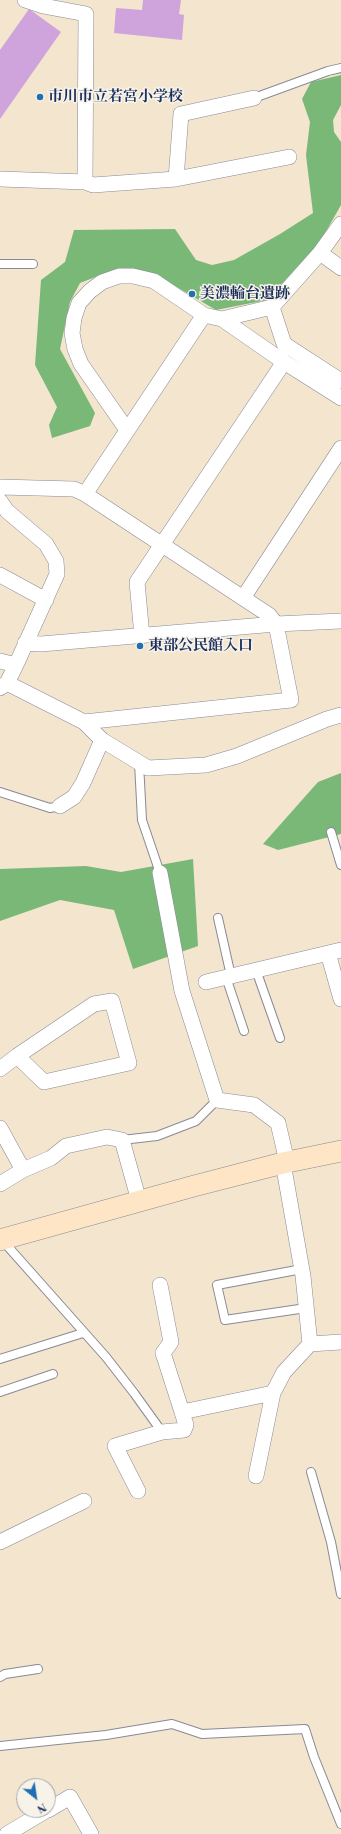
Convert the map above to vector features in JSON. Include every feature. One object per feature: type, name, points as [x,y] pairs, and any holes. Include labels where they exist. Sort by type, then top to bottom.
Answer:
[{"type":"street","points":[[25,0],[86,14],[86,182]]},
{"type":"street","points":[[176,179],[181,114],[254,98]]},
{"type":"street","points":[[0,179],[86,182],[93,185],[176,179],[289,157]]},
{"type":"street","points":[[222,319],[272,308],[320,254],[341,224]]},
{"type":"street","points":[[320,254],[341,268]]},
{"type":"street","points":[[127,430],[81,364],[72,333],[74,318],[79,303],[90,291],[102,282],[119,276],[134,276],[154,281],[204,315],[222,319],[284,362],[341,398]]},
{"type":"street","points":[[272,308],[284,344],[341,381]]},
{"type":"street","points":[[85,494],[204,315]]},
{"type":"street","points":[[142,636],[137,582],[284,362]]},
{"type":"street","points":[[243,598],[341,448]]},
{"type":"street","points":[[0,487],[74,489],[85,494],[268,615],[276,624],[291,700],[84,722]]},
{"type":"street","points":[[0,501],[7,511],[46,544],[56,561],[57,574],[16,665],[3,686],[84,722],[102,740],[148,768],[206,766],[237,756],[327,718],[341,715]]},
{"type":"street","points":[[0,575],[46,600]]},
{"type":"street","points":[[26,643],[42,644],[276,624],[341,621]]},
{"type":"street","points":[[0,661],[16,665]]},
{"type":"street","points":[[60,806],[74,797],[80,788],[102,740]]},
{"type":"street","points":[[160,873],[182,991],[217,1100],[254,1105],[278,1123],[302,1269],[310,1344]]},
{"type":"street","points":[[206,982],[335,951],[341,999]]},
{"type":"street","points":[[0,1069],[17,1056],[94,1004],[112,1000],[129,1063],[44,1082],[17,1056]]},
{"type":"street","points":[[0,1128],[23,1170]]},
{"type":"street","points":[[0,1184],[23,1170],[51,1158],[66,1146],[106,1137],[122,1140],[139,1201]]},
{"type":"street","points":[[0,1239],[285,1163],[341,1151]]},
{"type":"street","points":[[138,1491],[115,1446],[162,1432],[184,1430],[186,1425],[164,1353],[171,1342],[160,1284]]},
{"type":"street","points":[[256,1476],[273,1393],[284,1372],[310,1344],[341,1342]]},
{"type":"street","points":[[182,1412],[273,1393]]},
{"type":"street","points":[[0,1542],[84,1501]]},
{"type":"street","points":[[56,1805],[70,1797],[91,1834]]},
{"type":"street","points":[[0,1825],[6,1834],[34,1818]]},
{"type":"lane","points":[[254,98],[328,71],[341,68]]},
{"type":"lane","points":[[0,264],[33,264]]},
{"type":"lane","points":[[138,763],[142,820],[160,873]]},
{"type":"lane","points":[[0,792],[50,808],[60,806]]},
{"type":"lane","points":[[330,832],[341,865]]},
{"type":"lane","points":[[218,918],[229,976],[244,1031]]},
{"type":"lane","points":[[256,970],[280,1038]]},
{"type":"lane","points":[[122,1140],[158,1136],[196,1121],[217,1100]]},
{"type":"lane","points":[[0,1239],[115,1369],[162,1432]]},
{"type":"lane","points":[[302,1269],[217,1285],[225,1320],[306,1308]]},
{"type":"lane","points":[[0,1359],[83,1333]]},
{"type":"lane","points":[[0,1392],[53,1374]]},
{"type":"lane","points":[[311,1472],[331,1542],[341,1594]]},
{"type":"lane","points":[[0,1677],[5,1674],[38,1669]]},
{"type":"lane","points":[[0,1746],[106,1734],[172,1724],[202,1734],[305,1729],[314,1757],[341,1824]]},
{"type":"green space","points":[[341,75],[341,105],[333,120],[334,132],[341,142],[341,205],[320,242],[267,300],[216,310],[156,275],[119,268],[80,283],[70,302],[60,349],[95,413],[90,426],[52,438],[49,425],[57,407],[35,365],[41,280],[65,262],[74,230],[175,229],[196,260],[212,265],[234,260],[280,234],[313,213],[306,155],[310,122],[302,99],[311,82]]},
{"type":"green space","points":[[341,773],[341,834],[278,850],[263,844],[318,782]]},
{"type":"green space","points":[[193,859],[198,946],[133,969],[114,910],[60,900],[0,921],[0,869],[86,866],[121,872]]},
{"type":"building","points":[[143,0],[181,0],[179,14],[184,15],[182,40],[114,33],[116,8],[142,10]]},
{"type":"building","points":[[29,9],[61,32],[0,119],[0,50]]},
{"type":"place","name":"市川市立若宮小学校","points":[[40,97]]},
{"type":"place","name":"美濃輪台遺跡","points":[[192,294]]},
{"type":"place","name":"東部公民館入口","points":[[140,646]]}]
